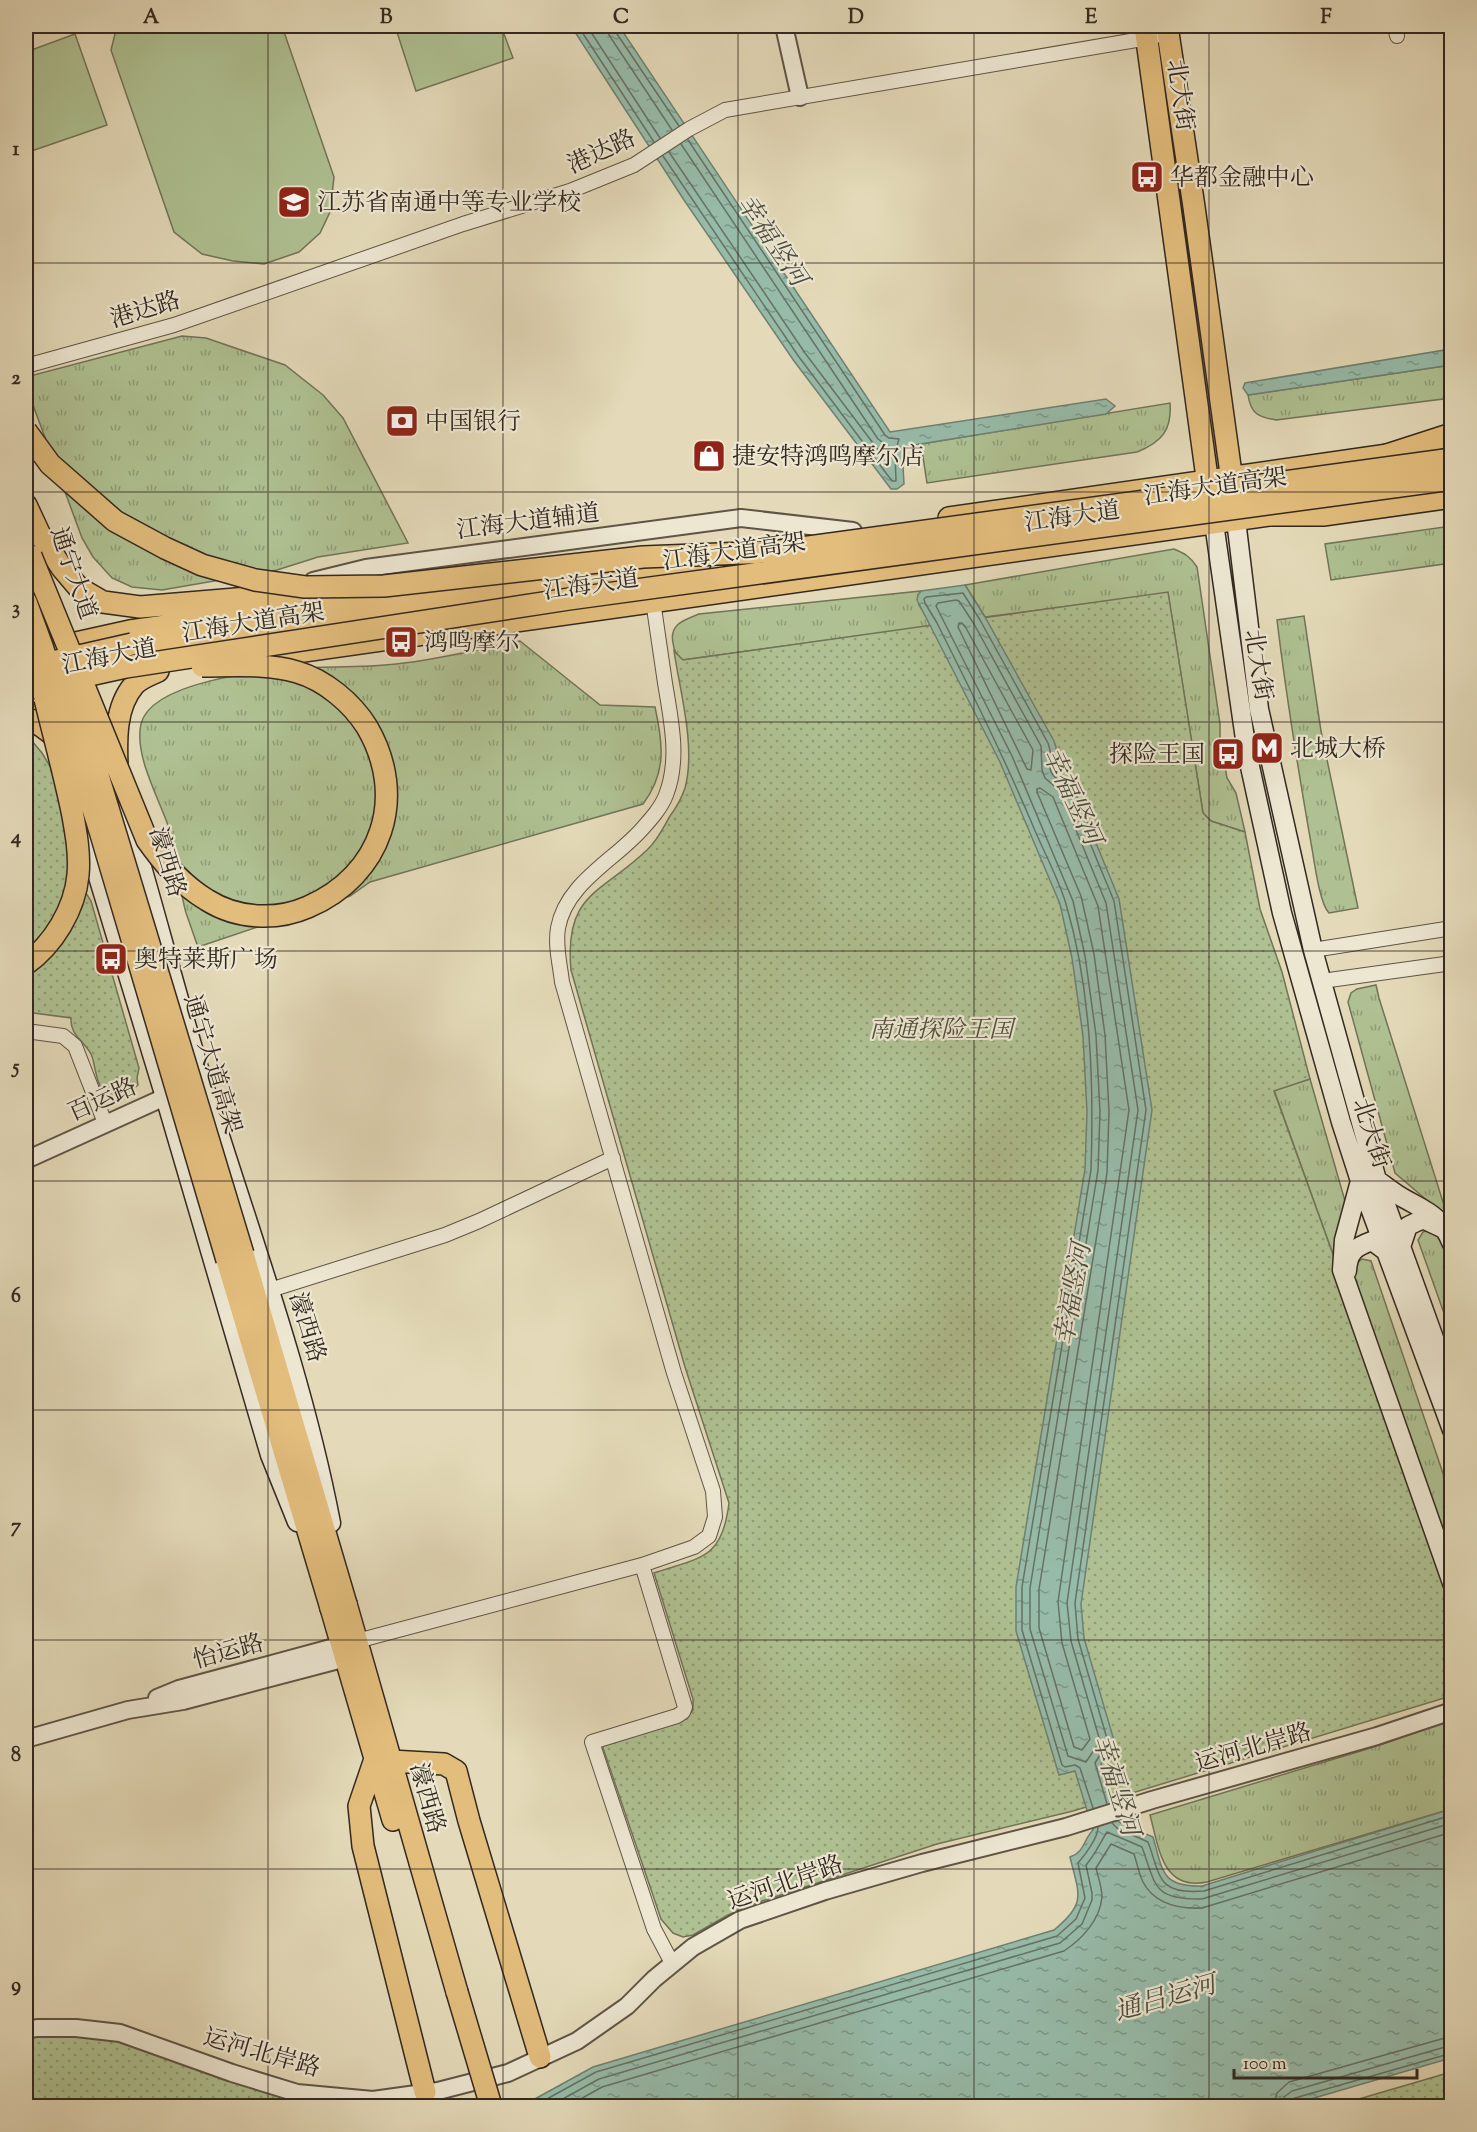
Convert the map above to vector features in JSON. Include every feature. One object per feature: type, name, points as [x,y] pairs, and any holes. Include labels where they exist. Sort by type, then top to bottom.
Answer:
[{"type":"main road","name":"北大街","points":[[1168,30],[1231,477],[1259,709],[1313,950],[1369,1180]]},
{"type":"main road","name":"北大街","points":[[1146,32],[1247,753],[1282,913],[1341,1122],[1369,1180],[1394,1249],[1452,1430]]},
{"type":"main road","name":"江海大道","points":[[1384,456],[1452,426]]},
{"type":"main road","points":[[26,431],[50,464],[115,521],[202,565],[255,580],[305,587],[384,586],[643,557],[772,552]]},
{"type":"main road","points":[[1384,456],[1452,434]]},
{"type":"main road","name":"江海大道","points":[[26,655],[130,631],[1452,445]]},
{"type":"main road","name":"江海大道高架","points":[[26,655],[132,644],[772,552],[1452,459]]},
{"type":"main road","name":"江海大道高架","points":[[31,695],[126,667],[569,599],[1452,479]]},
{"type":"main road","name":"江海大道","points":[[31,695],[158,671],[1452,490]]},
{"type":"main road","points":[[1272,515],[1323,515],[1452,497]]},
{"type":"main road","points":[[26,505],[39,533],[62,568],[79,588],[103,602],[140,607],[248,598],[356,599]]},
{"type":"main road","points":[[1272,515],[1324,525],[1452,507]]},
{"type":"main road","name":"通宁大道","points":[[26,512],[86,685]]},
{"type":"main road","points":[[28,548],[147,840],[167,868],[208,901],[228,910],[258,917],[282,915],[322,901],[340,890],[361,870],[382,826],[387,798],[386,774],[376,744],[360,716],[343,698],[297,672],[259,666],[126,667]]},
{"type":"main road","name":"通宁大道高架","points":[[28,548],[112,817],[235,1257],[338,1606]]},
{"type":"main road","name":"通宁大道高架","points":[[26,602],[42,646],[235,1257]]},
{"type":"main road","points":[[26,626],[66,782],[77,839],[78,876],[64,920],[49,943],[26,964]]},
{"type":"main road","points":[[26,655],[31,695]]},
{"type":"main road","points":[[118,785],[116,742],[123,704],[134,686],[158,671]]},
{"type":"main road","name":"濠西路","points":[[86,685],[154,903],[202,1080],[298,1378],[318,1458],[338,1606],[348,1648],[383,1760],[450,1993]]},
{"type":"main road","name":"濠西路","points":[[31,695],[55,736],[165,1097],[270,1455],[338,1606]]},
{"type":"main road","points":[[26,718],[36,722],[55,736]]},
{"type":"main road","points":[[1448,1237],[1437,1218],[1425,1208],[1369,1180],[1344,1240],[1342,1270],[1346,1288],[1365,1333],[1452,1583]]},
{"type":"main road","points":[[1346,1288],[1348,1260],[1358,1246],[1372,1241],[1394,1249],[1408,1226],[1423,1219],[1448,1237]]},
{"type":"main road","name":"北大街","points":[[1394,1249],[1452,1388]]},
{"type":"main road","points":[[425,2092],[363,1846],[359,1806],[383,1760],[444,1764],[456,1771],[540,2057]]},
{"type":"main road","points":[[450,1993],[476,2106]]},
{"type":"main road","points":[[450,1993],[491,2106]]},
{"type":"street","points":[[784,26],[800,97]]},
{"type":"street","name":"港达路","points":[[26,366],[174,325],[464,224],[570,191],[634,165],[689,129],[725,110],[1146,32],[1168,30]]},
{"type":"street","name":"江海大道辅道","points":[[219,618],[248,598],[366,568],[741,518],[853,531]]},
{"type":"street","points":[[348,1648],[642,1565],[694,1547],[709,1536],[716,1517],[713,1491],[674,1373],[562,982],[557,950],[558,927],[574,893],[638,834],[666,797],[672,772],[673,735],[653,601]]},
{"type":"street","points":[[1313,950],[1452,928]]},
{"type":"street","points":[[1322,981],[1452,963]]},
{"type":"street","points":[[26,1031],[63,1036],[75,1046],[105,1124]]},
{"type":"street","name":"百运路","points":[[26,1160],[165,1097]]},
{"type":"street","points":[[270,1290],[445,1235],[613,1158]]},
{"type":"street","points":[[642,1565],[686,1707],[677,1716],[592,1742],[654,1929],[672,1964]]},
{"type":"street","name":"怡运路","points":[[26,1739],[128,1710],[179,1689],[348,1648]]},
{"type":"street","name":"运河北岸路","points":[[26,2030],[76,2028],[120,2033],[232,2073],[297,2093],[373,2100],[425,2092],[508,2073],[577,2040],[627,2006],[693,1947],[740,1920],[825,1891],[911,1866],[1066,1827],[1377,1736],[1452,1711]]},
{"type":"green space","points":[[117,26],[282,26],[334,177],[330,212],[320,233],[299,252],[264,264],[233,261],[202,254],[174,232],[111,50]]},
{"type":"green space","points":[[395,26],[501,26],[513,58],[416,91]]},
{"type":"green space","points":[[75,34],[107,125],[26,153],[26,52]]},
{"type":"green space","points":[[182,336],[206,338],[285,365],[323,395],[343,418],[408,543],[318,557],[277,570],[162,590],[132,587],[112,578],[93,557],[82,538],[26,386],[26,377]]},
{"type":"green space","points":[[1451,365],[1451,398],[1276,420],[1256,414],[1248,395]]},
{"type":"green space","points":[[1170,403],[1169,421],[1164,434],[1153,444],[1137,452],[927,483],[921,444]]},
{"type":"green space","points":[[1451,526],[1451,563],[1331,580],[1325,544]]},
{"type":"green space","points":[[1174,549],[1187,556],[1197,567],[1227,778],[1236,793],[1245,832],[1211,821],[1203,813],[1168,593],[985,617],[965,585]]},
{"type":"green space","points":[[921,591],[918,595],[919,605],[932,626],[682,660],[674,648],[673,631],[683,621],[699,614]]},
{"type":"green space","name":"南通探险王国","points":[[1168,592],[1203,813],[1211,821],[1245,832],[1260,909],[1282,972],[1310,1079],[1274,1091],[1335,1260],[1451,1601],[1451,1696],[1073,1811],[937,1844],[762,1901],[728,1915],[693,1935],[683,1937],[673,1933],[661,1919],[602,1745],[678,1722],[693,1710],[693,1699],[654,1573],[697,1559],[715,1546],[726,1522],[729,1503],[685,1367],[571,970],[570,945],[573,925],[589,898],[654,843],[684,791],[688,772],[688,737],[674,651],[683,660]]},
{"type":"green space","points":[[1304,616],[1321,731],[1358,908],[1329,913],[1322,900],[1315,869],[1292,732],[1277,620]]},
{"type":"green space","points":[[520,641],[600,705],[655,707],[660,733],[661,757],[656,781],[643,804],[370,882],[350,896],[198,947],[183,902],[169,828],[141,750],[141,724],[149,710],[164,698],[185,689],[233,676],[296,668],[371,666],[412,662]]},
{"type":"green space","points":[[26,738],[32,741],[42,753],[54,773],[84,890],[91,901],[139,1068],[138,1085],[118,1096],[105,1094],[101,1089],[91,1054],[75,1033],[71,1018],[26,1012]]},
{"type":"green space","points":[[1376,985],[1448,1218],[1395,1173],[1348,1002],[1351,993],[1357,989]]},
{"type":"green space","points":[[1310,1079],[1345,1201],[1335,1260],[1274,1090]]},
{"type":"green space","points":[[1430,1230],[1441,1236],[1451,1264],[1451,1333],[1418,1240],[1423,1232]]},
{"type":"green space","points":[[1362,1259],[1371,1261],[1451,1493],[1451,1555],[1353,1279],[1357,1263]]},
{"type":"green space","points":[[1451,1720],[1451,1809],[1207,1882],[1192,1883],[1180,1880],[1165,1864],[1150,1815],[1374,1747]]},
{"type":"green space","points":[[68,2035],[122,2041],[269,2093],[319,2103],[373,2106],[26,2106],[26,2037]]},
{"type":"green space","points":[[1451,2072],[1451,2106],[1335,2106]]},
{"type":"water","points":[[571,26],[619,26],[890,432],[1106,399],[1115,406],[1106,414],[902,447],[904,484],[897,489],[891,489],[794,361],[684,200]]},
{"type":"water","points":[[1451,349],[1451,365],[1248,395],[1243,388],[1245,383]]},
{"type":"water","points":[[965,585],[1054,741],[1055,768],[1061,776],[1070,780],[1119,899],[1152,1110],[1081,1604],[1084,1638],[1115,1744],[1101,1764],[1119,1822],[1153,1837],[1162,1868],[1171,1880],[1178,1884],[1202,1886],[1451,1809],[1451,2058],[1287,2106],[522,2106],[593,2067],[1054,1930],[1065,1921],[1076,1905],[1078,1890],[1070,1857],[1079,1852],[1093,1830],[1075,1771],[1059,1775],[1016,1631],[1016,1587],[1085,1169],[1087,1112],[1083,1036],[1072,958],[1060,904],[1000,762],[917,600],[921,591]]},
{"type":"place","name":"华都金融中心","points":[[1147,177]]},
{"type":"place","name":"江苏省南通中等专业学校","points":[[294,202]]},
{"type":"place","name":"中国银行","points":[[402,421]]},
{"type":"place","name":"捷安特鸿鸣摩尔店","points":[[709,456]]},
{"type":"place","name":"鸿鸣摩尔","points":[[401,642]]},
{"type":"place","name":"北城大桥","points":[[1267,748]]},
{"type":"place","name":"探险王国","points":[[1228,754]]},
{"type":"place","name":"奥特莱斯广场","points":[[111,959]]},
{"type":"water label","name":"幸福竖河","points":[[773,240]]},
{"type":"water label","name":"幸福竖河","points":[[1073,796]]},
{"type":"water label","name":"幸福竖河","points":[[1072,1294]]},
{"type":"water label","name":"幸福竖河","points":[[1117,1785]]},
{"type":"water label","name":"通吕运河","points":[[1165,1997]]}]
